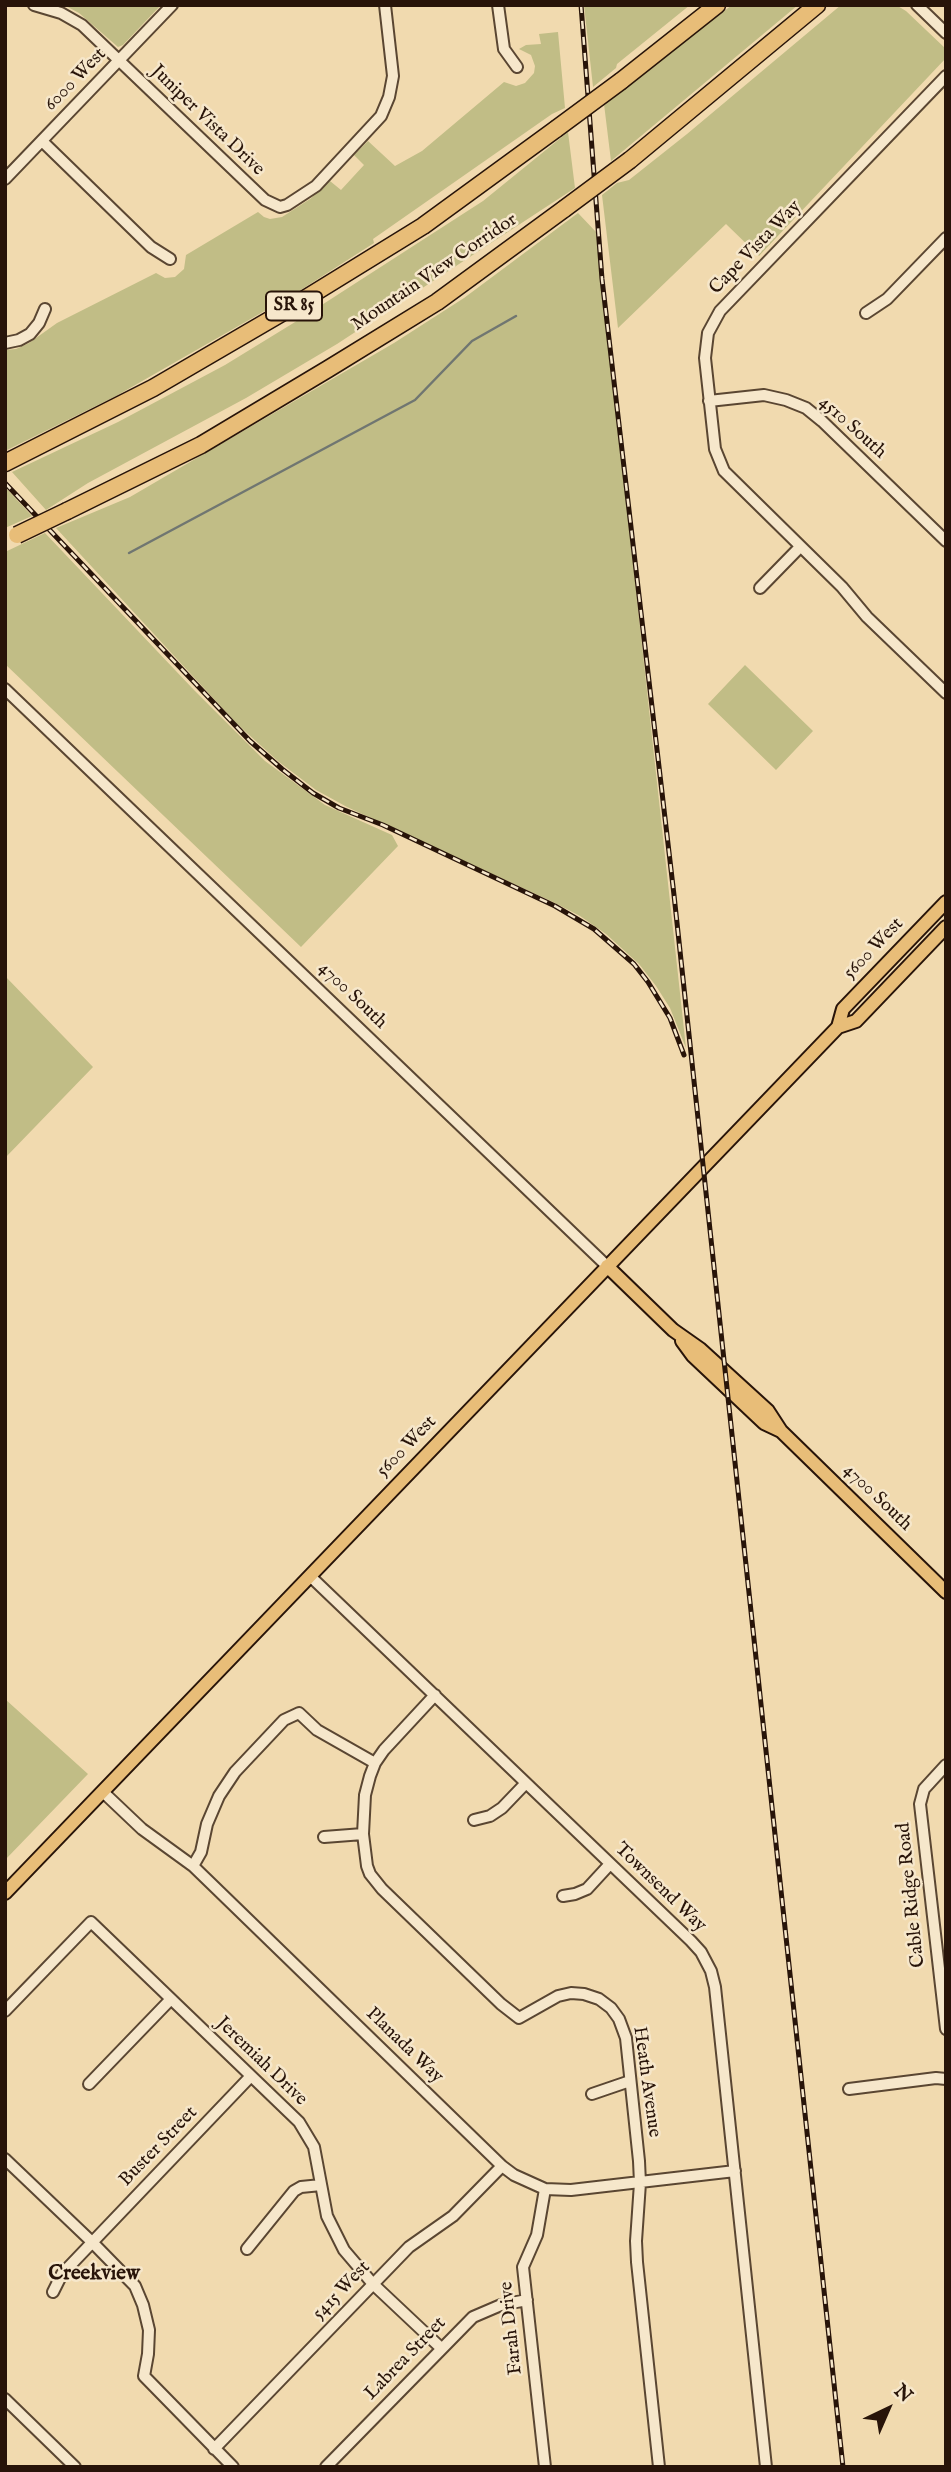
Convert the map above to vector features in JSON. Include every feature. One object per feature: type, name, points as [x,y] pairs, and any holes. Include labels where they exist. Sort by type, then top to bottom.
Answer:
[{"type":"highway","name":"SR 85","points":[[11,460],[153,388],[423,226],[556,129],[717,5]]},
{"type":"highway","name":"Mountain View Corridor","points":[[11,538],[201,445],[437,302],[630,160],[817,5]]},
{"type":"main road","name":"5600 West","points":[[838,1027],[843,1009],[946,902]]},
{"type":"main road","name":"5600 West","points":[[5,1893],[838,1027],[856,1021],[946,927]]},
{"type":"main road","name":"4700 South","points":[[607,1266],[673,1329],[693,1356],[764,1423],[781,1432],[946,1592]]},
{"type":"street","name":"Juniper Vista Drive","points":[[34,5],[75,20],[272,206],[287,205],[316,186],[381,116],[389,97],[393,76],[386,5]]},
{"type":"street","name":"6000 West","points":[[5,179],[172,5]]},
{"type":"street","points":[[498,5],[503,45],[517,67]]},
{"type":"street","points":[[917,5],[946,33]]},
{"type":"street","name":"Cape Vista Way","points":[[946,76],[715,318],[705,349],[715,449],[724,471],[842,587],[867,617],[946,693]]},
{"type":"street","points":[[42,141],[151,247],[170,259]]},
{"type":"street","points":[[866,313],[887,299],[946,238]]},
{"type":"street","points":[[5,343],[30,334],[45,309]]},
{"type":"street","name":"4510 South","points":[[709,401],[764,395],[806,408],[946,541]]},
{"type":"street","points":[[760,589],[800,547]]},
{"type":"street","name":"4700 South","points":[[5,689],[607,1266]]},
{"type":"street","name":"Townsend Way","points":[[310,1576],[691,1941],[701,1952],[711,1971],[715,1987],[766,2467]]},
{"type":"street","name":"Heath Avenue","points":[[435,1695],[392,1740],[375,1763],[365,1795],[363,1834],[367,1866],[375,1882],[519,2018],[558,1996],[571,1993],[598,1999],[611,2008],[619,2019],[626,2038],[640,2183],[637,2262],[659,2467]]},
{"type":"street","points":[[193,1866],[201,1852],[207,1824],[234,1772],[284,1720],[299,1713],[317,1730],[375,1763]]},
{"type":"street","name":"Cable Ridge Road","points":[[946,1765],[924,1789],[920,1804],[946,2029]]},
{"type":"street","points":[[474,1820],[490,1816],[502,1808],[526,1783]]},
{"type":"street","name":"Planada Way","points":[[103,1792],[142,1829],[193,1866],[502,2166],[532,2185],[545,2189],[571,2190],[734,2171]]},
{"type":"street","points":[[324,1837],[363,1834]]},
{"type":"street","points":[[563,1896],[587,1889],[610,1864]]},
{"type":"street","name":"Jeremiah Drive","points":[[5,2011],[91,1922],[299,2122],[314,2147],[327,2216],[344,2250],[373,2284],[441,2347]]},
{"type":"street","points":[[89,2084],[171,1999]]},
{"type":"street","name":"Buster Street","points":[[53,2292],[62,2274],[251,2076]]},
{"type":"street","points":[[849,2089],[946,2079]]},
{"type":"street","points":[[592,2094],[630,2081]]},
{"type":"street","points":[[7,2165],[92,2242],[135,2286],[144,2305],[149,2330],[144,2376],[233,2467]]},
{"type":"street","name":"5415 West","points":[[214,2449],[418,2239],[461,2209],[502,2166]]},
{"type":"street","points":[[247,2249],[294,2191],[301,2187],[321,2185]]},
{"type":"street","name":"Farah Drive","points":[[545,2189],[537,2235],[523,2267],[545,2467]]},
{"type":"street","name":"Labrea Street","points":[[326,2467],[473,2317],[501,2305],[527,2300]]},
{"type":"street","points":[[5,2399],[74,2466]]},
{"type":"shaded area","points":[[64,5],[161,5],[118,47],[79,13]]},
{"type":"shaded area","points":[[584,5],[690,5],[593,87]]},
{"type":"shaded area","points":[[732,5],[798,5],[611,161],[604,104]]},
{"type":"shaded area","points":[[841,5],[896,5],[906,11],[946,49],[946,58],[759,256],[726,224],[618,328],[602,195],[617,183],[629,180],[687,134]]},
{"type":"shaded area","points":[[558,32],[565,108],[552,114],[373,239],[374,243],[296,293],[116,396],[5,451],[5,350],[16,349],[29,343],[57,323],[156,273],[165,278],[175,277],[184,269],[186,255],[258,212],[270,219],[282,217],[310,199],[330,181],[341,190],[364,165],[354,155],[368,141],[395,166],[422,151],[504,82],[516,86],[525,83],[534,73],[535,66],[531,55],[519,49],[526,45],[541,44],[539,34]]},
{"type":"shaded area","points":[[568,132],[575,188],[337,344],[246,398],[88,483],[46,510],[12,472],[118,422],[225,365],[483,201]]},
{"type":"shaded area","points":[[578,213],[597,233],[686,1048],[670,1008],[656,986],[639,964],[606,934],[553,902],[347,807],[316,790],[279,762],[237,724],[56,528],[130,497],[394,343],[464,298]]},
{"type":"shaded area","points":[[5,487],[32,516],[5,528]]},
{"type":"shaded area","points":[[45,533],[265,761],[325,805],[392,835],[398,846],[301,947],[5,664],[5,552]]},
{"type":"shaded area","points":[[745,665],[813,731],[776,770],[708,704]]},
{"type":"shaded area","points":[[5,976],[93,1067],[5,1158]]},
{"type":"shaded area","points":[[5,1699],[88,1774],[5,1860]]},
{"type":"waterway","points":[[129,553],[415,400],[472,341],[516,316]]},
{"type":"railway","points":[[581,5],[602,279],[674,895],[843,2467]]},
{"type":"railway","points":[[5,483],[250,741],[282,769],[313,793],[339,808],[383,825],[555,906],[594,929],[634,964],[648,982],[670,1018],[684,1055]]},
{"type":"district","name":"Creekview","points":[[94,2275]]}]
